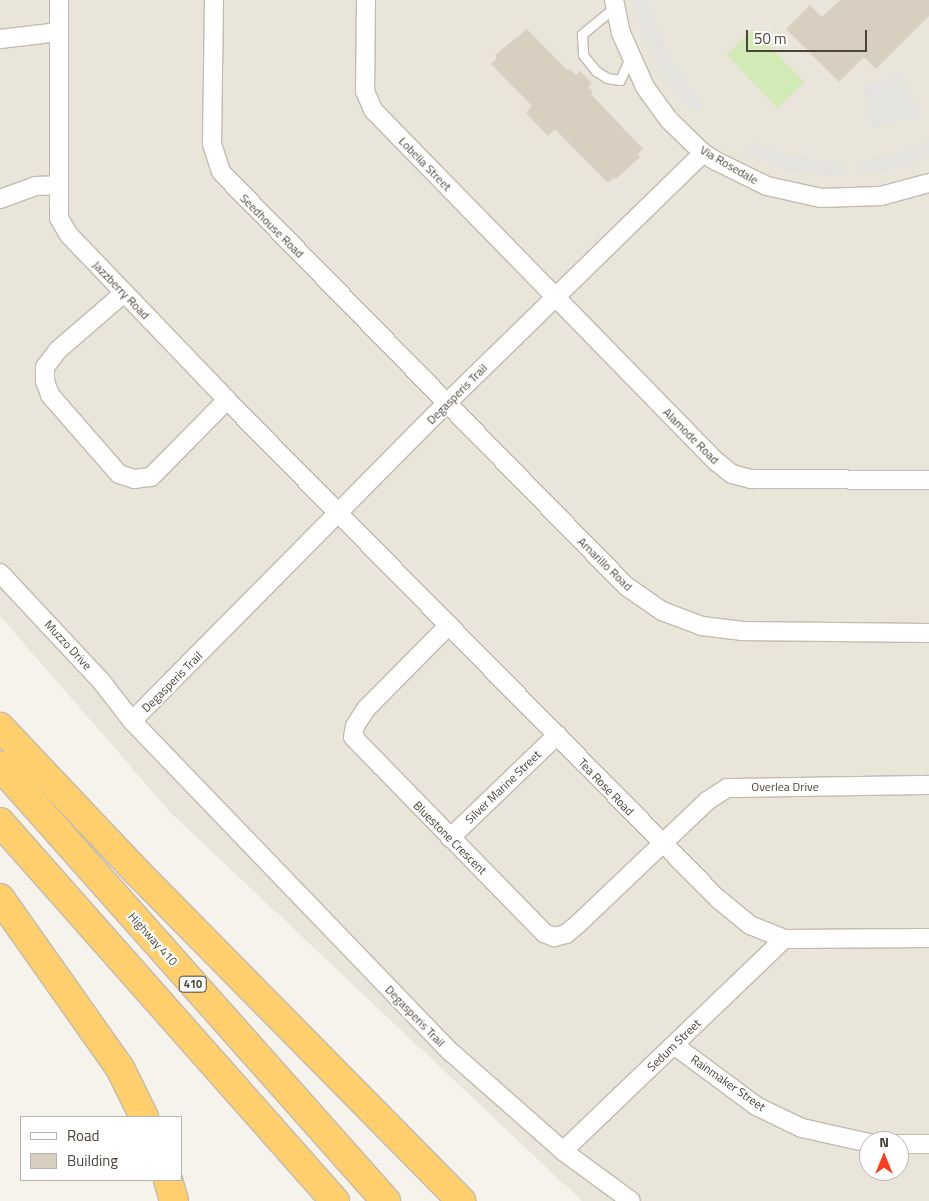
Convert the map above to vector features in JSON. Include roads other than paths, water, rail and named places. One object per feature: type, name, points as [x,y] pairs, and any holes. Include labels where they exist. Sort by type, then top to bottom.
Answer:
[{"type":"highway","points":[[0,727],[461,1201]]},
{"type":"highway","name":"Highway 410","points":[[0,766],[386,1201]]},
{"type":"highway","points":[[0,822],[335,1201]]},
{"type":"highway","points":[[0,898],[120,1068],[144,1116]]},
{"type":"highway","points":[[168,1181],[174,1201]]},
{"type":"street","name":"Jazzberry Road","points":[[59,0],[59,218],[69,235],[339,514]]},
{"type":"street","name":"Seedhouse Road","points":[[214,0],[212,144],[221,172],[447,403]]},
{"type":"street","name":"Lobelia Street","points":[[366,0],[365,91],[373,110],[556,297]]},
{"type":"street","name":"Via Rosedale","points":[[615,4],[630,58],[664,114],[703,153],[768,186],[821,198],[881,196],[929,183]]},
{"type":"street","points":[[0,39],[59,32]]},
{"type":"street","name":"Degasperis Trail","points":[[631,1201],[564,1150],[452,1053],[132,721],[447,403],[703,153]]},
{"type":"street","points":[[0,199],[35,186],[58,185]]},
{"type":"street","points":[[124,293],[58,350],[45,367],[45,382],[50,395],[119,474],[134,479],[151,477],[227,400]]},
{"type":"street","name":"Alamode Road","points":[[556,297],[716,462],[732,474],[751,479],[929,480]]},
{"type":"street","name":"Amarillo Road","points":[[447,403],[613,574],[662,611],[702,626],[741,631],[929,633]]},
{"type":"street","name":"Tea Rose Road","points":[[339,514],[662,844],[717,898],[750,925],[784,939],[929,938]]},
{"type":"street","name":"Muzzo Drive","points":[[0,573],[101,681],[132,721]]},
{"type":"street","name":"Bluestone Crescent","points":[[450,626],[366,709],[355,726],[353,737],[450,838],[544,933],[554,937],[566,934],[579,923],[662,844]]},
{"type":"street","name":"Silver Marine Street","points":[[450,838],[557,736]]},
{"type":"street","name":"Overlea Drive","points":[[662,844],[707,801],[727,788],[929,786]]},
{"type":"street","name":"Sedum Street","points":[[564,1150],[784,939]]},
{"type":"street","name":"Rainmaker Street","points":[[674,1045],[756,1106],[802,1128],[859,1141]]},
{"type":"street","points":[[909,1144],[929,1144]]},
{"type":"lane","points":[[615,4],[582,34],[583,55],[596,71],[607,78],[620,80],[630,58]]}]
